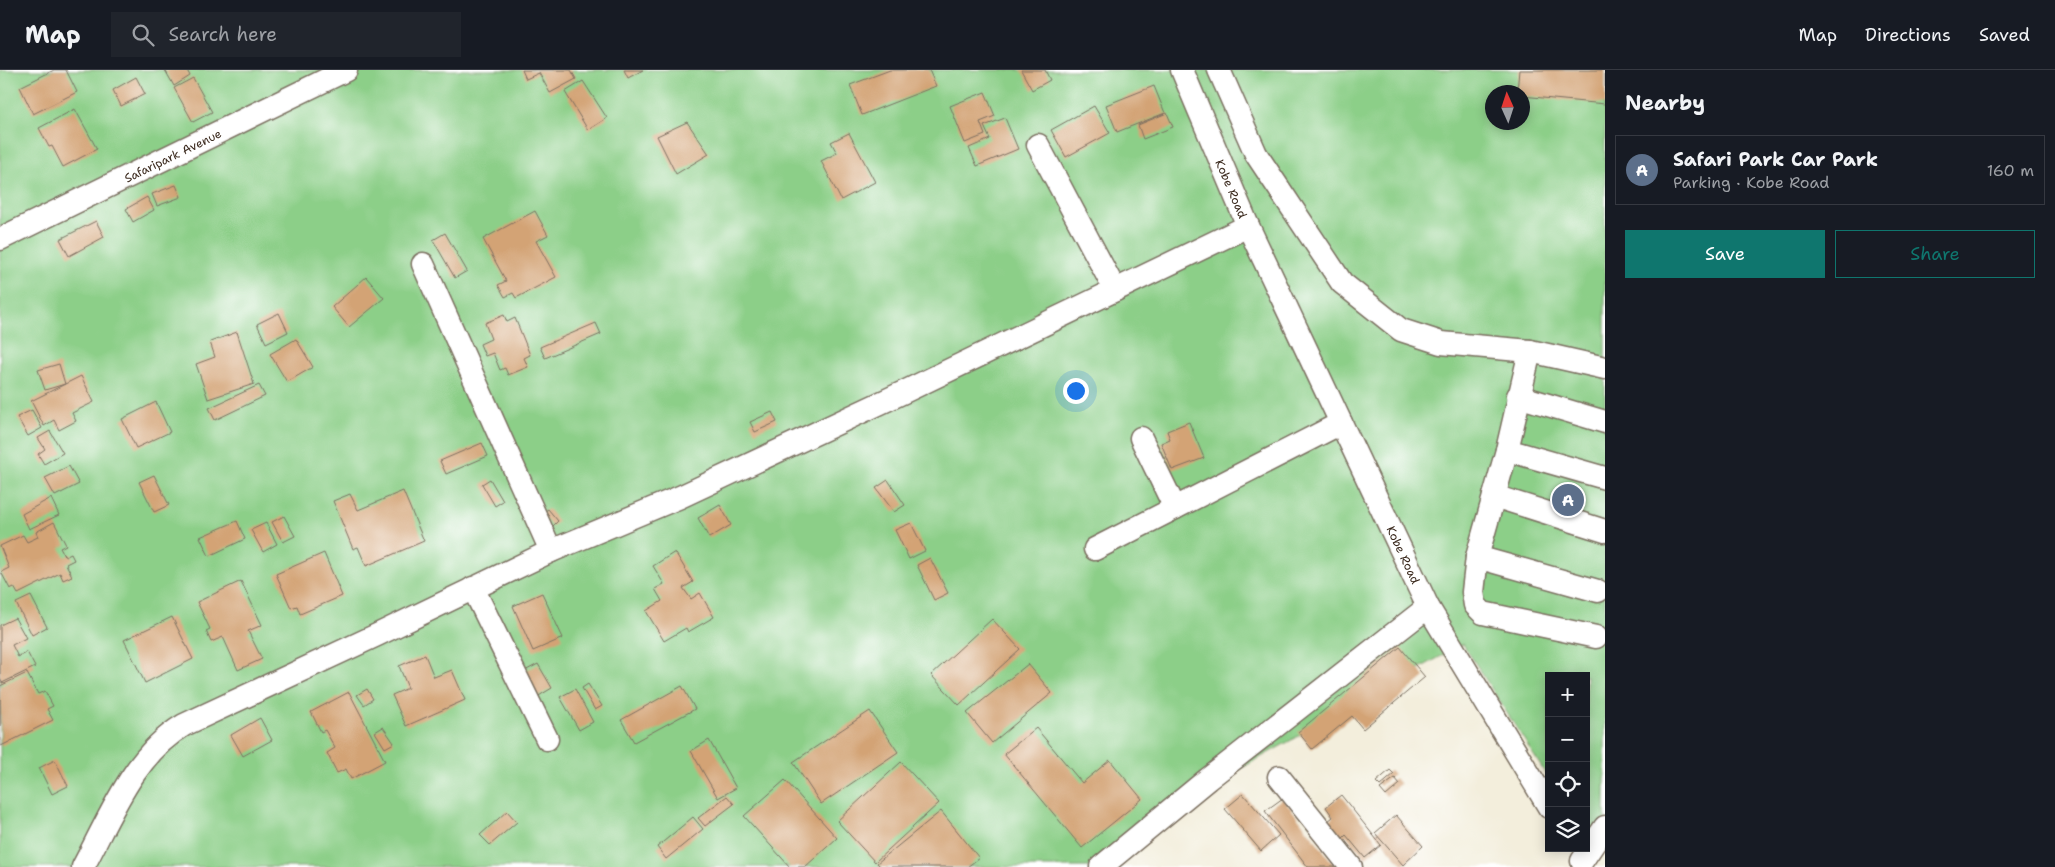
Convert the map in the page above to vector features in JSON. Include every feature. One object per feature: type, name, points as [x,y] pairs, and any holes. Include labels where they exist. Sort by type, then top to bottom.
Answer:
[{"type":"street","name":"Safaripark Avenue","points":[[0,239],[346,70]]},
{"type":"street","name":"Kobe Road","points":[[1182,70],[1248,226],[1428,607],[1545,800]]},
{"type":"street","points":[[1219,70],[1256,154],[1342,283],[1401,330],[1441,343],[1530,351],[1605,368]]},
{"type":"street","points":[[1038,145],[1115,290]]},
{"type":"street","points":[[82,867],[136,770],[168,734],[551,551],[680,496],[906,391],[1248,226]]},
{"type":"street","points":[[424,264],[551,551]]},
{"type":"street","points":[[1530,351],[1518,396],[1507,450],[1477,557],[1473,592],[1475,605],[1483,613],[1596,637]]},
{"type":"street","points":[[1518,396],[1605,422]]},
{"type":"street","points":[[1095,549],[1341,423]]},
{"type":"street","points":[[1141,438],[1175,508]]},
{"type":"street","points":[[1507,450],[1605,478]]},
{"type":"street","points":[[1494,496],[1605,531]]},
{"type":"street","points":[[1477,557],[1598,591]]},
{"type":"street","points":[[473,588],[547,739]]},
{"type":"street","points":[[1101,867],[1208,779],[1428,607]]},
{"type":"street","points":[[1279,777],[1351,867]]},
{"type":"street","points":[[1581,859],[1605,827]]},
{"type":"green space","points":[[0,70],[1605,70],[1605,841],[1590,839],[1590,672],[1545,672],[1545,773],[1463,644],[1179,803],[1103,867],[0,867]]},
{"type":"building","points":[[54,70],[66,70],[77,92],[33,114],[20,87]]},
{"type":"building","points":[[165,70],[187,70],[190,76],[174,86]]},
{"type":"building","points":[[522,70],[571,70],[576,79],[550,93],[539,73],[526,79]]},
{"type":"building","points":[[624,70],[643,70],[628,78]]},
{"type":"building","points":[[890,70],[929,70],[936,86],[862,115],[850,85]]},
{"type":"building","points":[[1021,70],[1045,70],[1050,80],[1032,90]]},
{"type":"building","points":[[1519,70],[1605,70],[1605,104],[1530,97],[1530,85],[1518,85]]},
{"type":"building","points":[[136,77],[145,94],[121,106],[113,90]]},
{"type":"building","points":[[193,78],[212,112],[193,122],[174,88]]},
{"type":"building","points":[[583,81],[607,118],[588,130],[565,92]]},
{"type":"building","points":[[1154,86],[1165,113],[1117,132],[1106,105]]},
{"type":"building","points":[[985,92],[995,116],[980,122],[985,135],[965,143],[950,106]]},
{"type":"building","points":[[1094,106],[1110,133],[1066,157],[1051,130]]},
{"type":"building","points":[[75,109],[97,149],[63,167],[52,146],[49,147],[39,128]]},
{"type":"building","points":[[1167,113],[1173,127],[1143,139],[1138,125]]},
{"type":"building","points":[[1005,118],[1018,149],[977,166],[969,148],[990,139],[984,126]]},
{"type":"building","points":[[687,122],[709,154],[676,174],[657,136]]},
{"type":"building","points":[[849,133],[875,182],[841,200],[821,161],[837,153],[831,142]]},
{"type":"building","points":[[176,185],[181,197],[157,206],[152,194]]},
{"type":"building","points":[[147,197],[154,210],[133,222],[126,209]]},
{"type":"building","points":[[535,211],[548,235],[536,241],[556,277],[516,298],[513,293],[505,297],[498,285],[506,281],[483,239]]},
{"type":"building","points":[[96,221],[104,237],[69,256],[60,239]]},
{"type":"building","points":[[445,233],[467,271],[455,278],[433,240]]},
{"type":"building","points":[[366,277],[384,298],[349,327],[332,307]]},
{"type":"building","points":[[279,313],[288,332],[266,343],[257,324]]},
{"type":"building","points":[[504,315],[507,322],[515,318],[530,355],[524,358],[528,367],[508,375],[505,368],[500,370],[493,353],[485,356],[480,344],[491,339],[485,323]]},
{"type":"building","points":[[596,323],[601,334],[545,358],[540,347]]},
{"type":"building","points":[[237,332],[254,384],[208,399],[196,364],[215,357],[210,342]]},
{"type":"building","points":[[296,339],[313,367],[287,382],[270,354]]},
{"type":"building","points":[[59,364],[65,384],[45,390],[38,370]]},
{"type":"building","points":[[81,376],[94,402],[72,413],[76,421],[59,430],[54,420],[44,426],[31,401]]},
{"type":"building","points":[[259,385],[265,396],[215,420],[209,408]]},
{"type":"building","points":[[156,402],[170,432],[136,448],[122,419]]},
{"type":"building","points":[[32,410],[42,428],[28,436],[17,417]]},
{"type":"building","points":[[772,412],[777,422],[755,432],[750,422]]},
{"type":"building","points":[[1189,422],[1204,458],[1172,470],[1161,443],[1170,439],[1167,431]]},
{"type":"building","points":[[50,431],[63,453],[44,464],[38,454],[45,449],[38,438]]},
{"type":"building","points":[[482,443],[488,456],[446,474],[440,461]]},
{"type":"building","points":[[69,466],[79,484],[55,496],[45,478]]},
{"type":"building","points":[[154,475],[169,505],[154,512],[139,482]]},
{"type":"building","points":[[490,479],[503,501],[495,506],[482,484]]},
{"type":"building","points":[[888,480],[905,505],[894,512],[876,488]]},
{"type":"building","points":[[403,491],[424,541],[366,566],[358,547],[353,549],[333,501],[350,494],[358,510]]},
{"type":"building","points":[[51,498],[59,515],[29,529],[22,514]]},
{"type":"building","points":[[720,505],[731,525],[709,538],[698,518]]},
{"type":"building","points":[[548,509],[558,521],[552,527],[541,514]]},
{"type":"building","points":[[284,516],[295,536],[283,542],[272,522]]},
{"type":"building","points":[[237,521],[245,539],[209,556],[200,537]]},
{"type":"building","points":[[54,522],[66,545],[60,548],[65,557],[71,554],[74,560],[66,564],[72,576],[63,580],[60,573],[18,594],[14,587],[10,589],[1,572],[9,568],[0,546],[23,535],[27,542],[38,537],[36,532]]},
{"type":"building","points":[[266,523],[277,544],[263,552],[251,530]]},
{"type":"building","points":[[911,523],[925,551],[909,559],[895,530]]},
{"type":"building","points":[[675,552],[693,582],[683,588],[691,599],[700,593],[714,617],[688,632],[686,628],[664,641],[646,611],[662,601],[655,589],[664,584],[653,566]]},
{"type":"building","points":[[324,553],[342,596],[300,614],[297,606],[291,608],[276,574]]},
{"type":"building","points":[[930,558],[948,593],[934,600],[917,565]]},
{"type":"building","points":[[241,581],[262,625],[248,631],[262,659],[238,670],[223,637],[211,642],[206,631],[210,629],[197,602]]},
{"type":"building","points":[[542,593],[563,638],[533,651],[513,606]]},
{"type":"building","points":[[31,596],[47,627],[32,635],[16,603]]},
{"type":"building","points":[[172,617],[193,659],[145,683],[124,640]]},
{"type":"building","points":[[15,618],[26,638],[12,645],[18,657],[27,652],[35,667],[2,683],[0,678],[0,625]]},
{"type":"building","points":[[992,619],[1020,649],[959,705],[931,675]]},
{"type":"building","points":[[1400,647],[1425,677],[1363,729],[1352,716],[1312,749],[1298,732]]},
{"type":"building","points":[[425,655],[434,677],[452,670],[465,700],[406,726],[392,695],[408,688],[399,666]]},
{"type":"building","points":[[538,664],[552,688],[537,697],[523,672]]},
{"type":"building","points":[[1028,664],[1052,693],[992,743],[967,713]]},
{"type":"building","points":[[27,673],[38,694],[45,691],[53,706],[47,709],[53,720],[1,746],[0,686]]},
{"type":"building","points":[[588,684],[602,706],[595,710],[582,688]]},
{"type":"building","points":[[682,686],[695,709],[634,742],[621,720]]},
{"type":"building","points":[[367,689],[373,699],[364,705],[357,695]]},
{"type":"building","points":[[575,689],[593,722],[579,730],[560,697]]},
{"type":"building","points":[[349,692],[385,761],[351,779],[346,769],[337,773],[327,753],[335,748],[325,730],[321,732],[311,712]]},
{"type":"building","points":[[870,711],[898,752],[821,804],[793,762]]},
{"type":"building","points":[[260,718],[272,740],[243,756],[231,735]]},
{"type":"building","points":[[383,727],[394,743],[385,748],[375,732]]},
{"type":"building","points":[[1036,728],[1082,783],[1110,760],[1142,799],[1082,848],[1004,754]]},
{"type":"building","points":[[709,740],[736,788],[718,798],[691,751]]},
{"type":"building","points":[[55,760],[68,786],[52,794],[39,768]]},
{"type":"building","points":[[901,762],[939,803],[875,862],[837,821]]},
{"type":"building","points":[[1390,770],[1394,774],[1380,786],[1376,782]]},
{"type":"building","points":[[1395,778],[1400,784],[1386,796],[1380,789]]},
{"type":"building","points":[[785,780],[837,838],[805,867],[790,867],[744,816]]},
{"type":"building","points":[[1243,794],[1279,835],[1261,851],[1225,809]]},
{"type":"building","points":[[1341,795],[1381,845],[1365,858],[1346,835],[1342,839],[1328,821],[1333,817],[1326,807]]},
{"type":"building","points":[[727,796],[734,804],[705,826],[698,818]]},
{"type":"building","points":[[1283,798],[1336,867],[1308,867],[1265,811]]},
{"type":"building","points":[[507,811],[517,822],[490,845],[480,835]]},
{"type":"building","points":[[941,811],[979,858],[967,867],[881,867],[877,863]]},
{"type":"building","points":[[1396,815],[1423,846],[1403,865],[1375,833]]},
{"type":"building","points":[[693,817],[703,829],[666,859],[657,847]]},
{"type":"place","name":"Safari Park Car Park","points":[[1568,500]]}]
